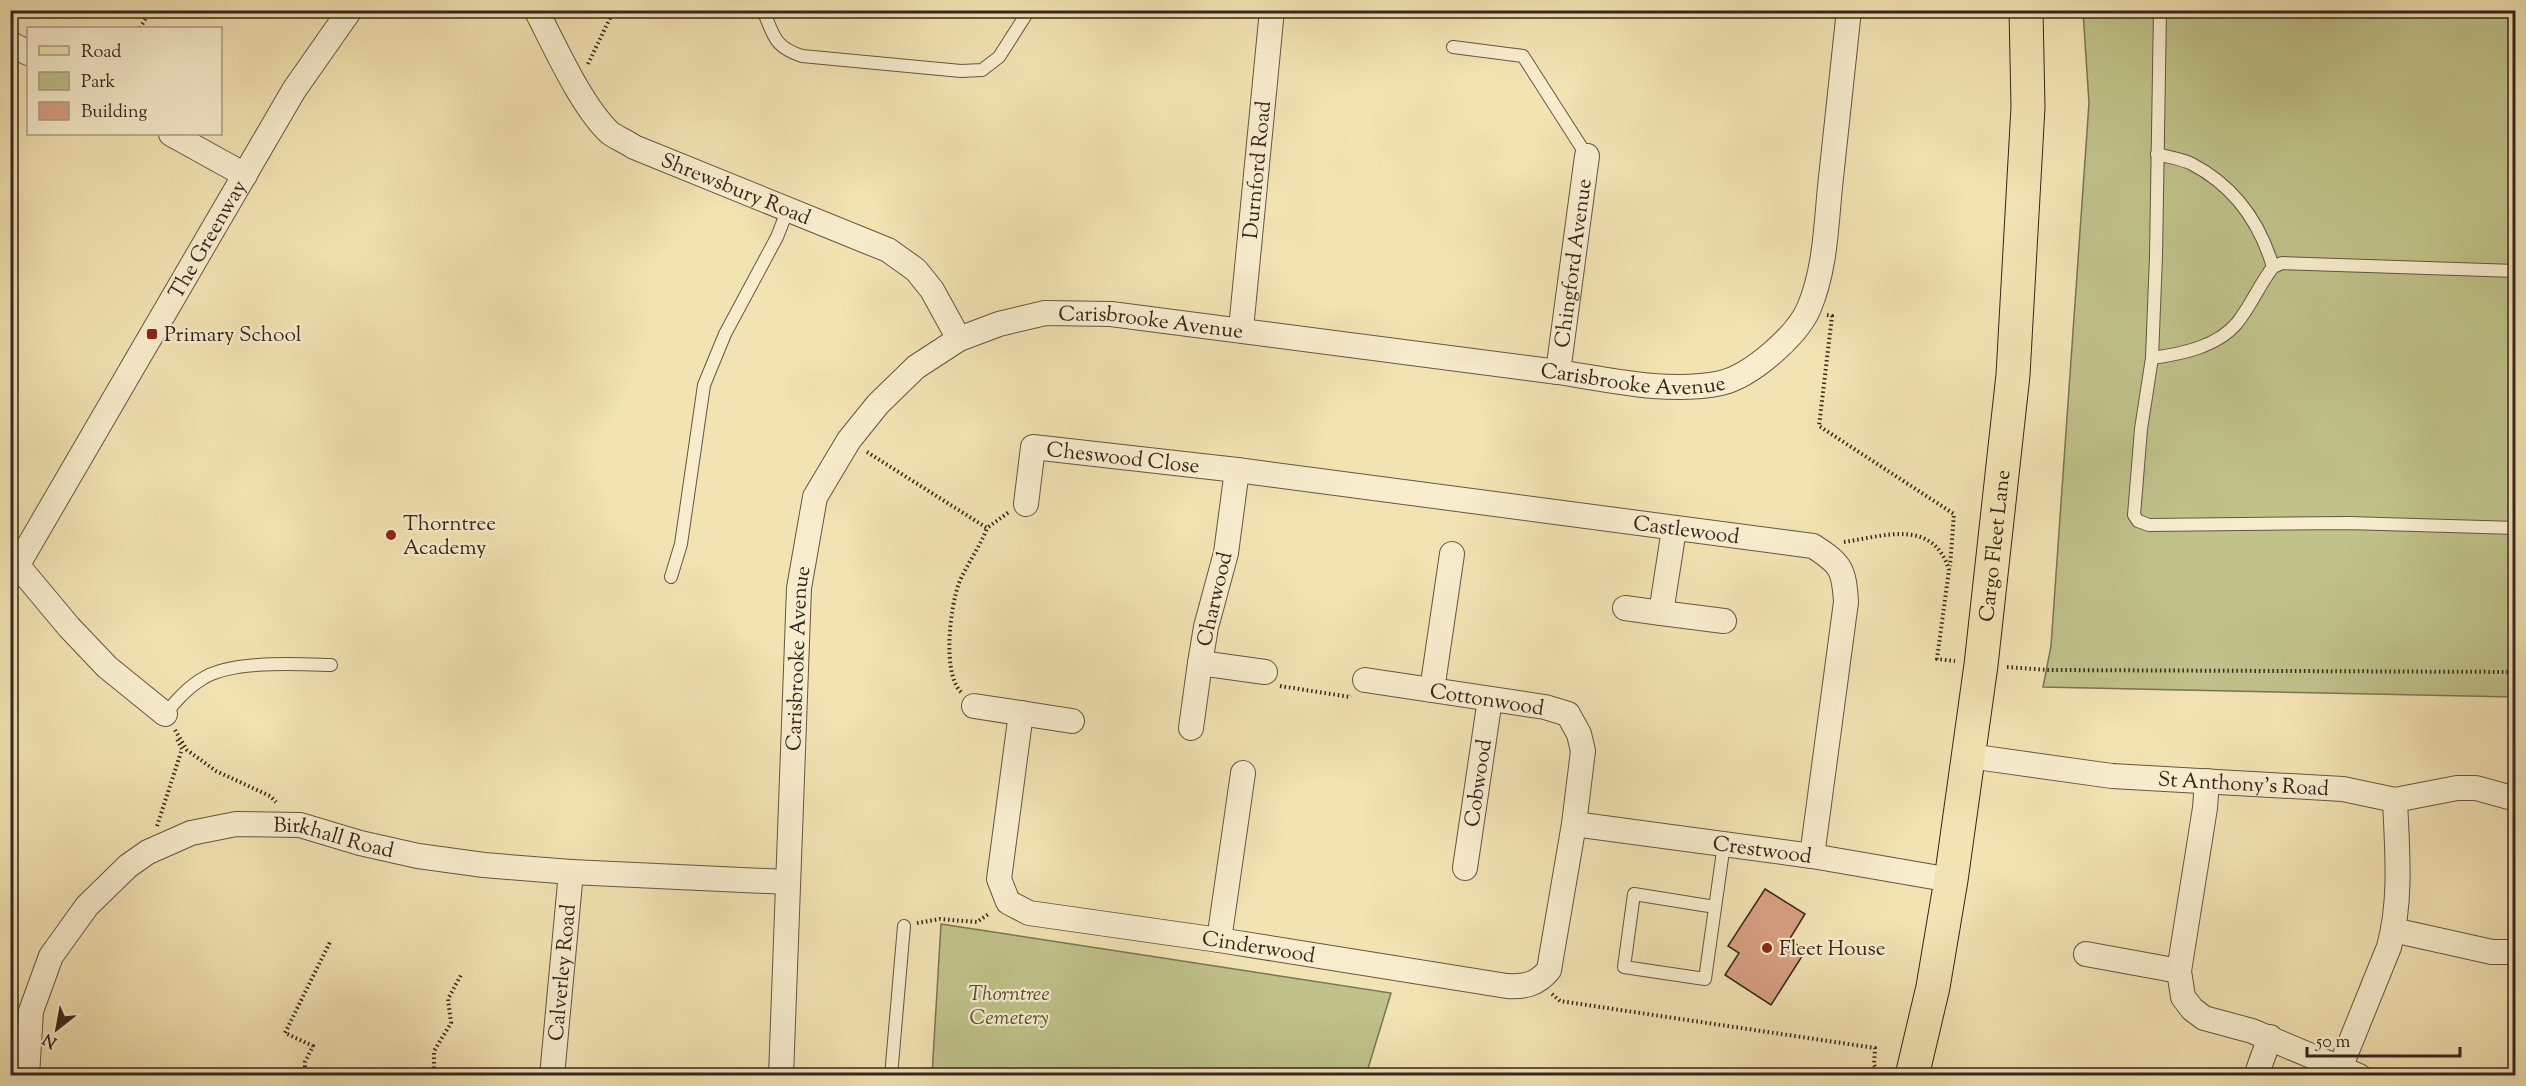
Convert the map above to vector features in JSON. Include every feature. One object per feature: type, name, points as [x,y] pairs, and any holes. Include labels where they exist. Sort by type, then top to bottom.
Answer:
[{"type":"main road","name":"Cargo Fleet Lane","points":[[1912,1076],[1933,987],[1969,756],[2013,375],[2028,107],[2026,10]]},
{"type":"street","name":"The Greenway","points":[[165,714],[107,667],[14,572],[294,90],[350,10]]},
{"type":"street","name":"Shrewsbury Road","points":[[536,10],[577,86],[593,112],[611,133],[634,147],[888,250],[916,270],[932,290],[959,339]]},
{"type":"street","name":"Durnford Road","points":[[1240,329],[1272,10]]},
{"type":"street","name":"Carisbrooke Avenue","points":[[781,1076],[799,588],[815,497],[849,440],[878,404],[916,367],[959,339],[999,324],[1045,313],[1111,314],[1240,329],[1623,382],[1682,386],[1723,382],[1761,364],[1786,339],[1808,310],[1821,268],[1849,10]]},
{"type":"street","points":[[10,43],[27,52]]},
{"type":"street","points":[[173,135],[245,175]]},
{"type":"street","name":"Chingford Avenue","points":[[1558,372],[1587,156]]},
{"type":"street","name":"Cheswood Close","points":[[1026,504],[1033,447],[1237,470]]},
{"type":"street","name":"Castlewood","points":[[1237,470],[1813,546]]},
{"type":"street","name":"Charwood","points":[[1237,470],[1226,553],[1200,663],[1265,672]]},
{"type":"street","points":[[1661,612],[1674,529]]},
{"type":"street","points":[[1812,856],[1846,602],[1845,578],[1834,560],[1813,546]]},
{"type":"street","points":[[1432,690],[1452,554]]},
{"type":"street","points":[[1625,608],[1724,621]]},
{"type":"street","points":[[1191,728],[1200,663]]},
{"type":"street","name":"Cottonwood","points":[[1365,680],[1545,707],[1568,714],[1579,734],[1583,751],[1574,824]]},
{"type":"street","name":"Cobwood","points":[[1465,868],[1490,699]]},
{"type":"street","points":[[974,705],[1072,721]]},
{"type":"street","points":[[999,879],[1021,713]]},
{"type":"street","name":"St Anthony's Road","points":[[1969,756],[2112,776],[2343,789],[2395,800],[2457,788],[2476,788],[2516,799]]},
{"type":"street","points":[[1219,940],[1243,773]]},
{"type":"street","points":[[2206,781],[2205,808],[2179,970],[2183,997],[2192,1009],[2204,1018],[2270,1037],[2350,1072],[2394,930],[2397,904],[2395,800]]},
{"type":"street","name":"Birkhall Road","points":[[27,1076],[32,1011],[51,956],[87,906],[128,866],[148,852],[191,833],[236,824],[300,825],[360,843],[418,856],[484,865],[571,872],[789,882]]},
{"type":"street","points":[[1540,981],[1549,970],[1574,824]]},
{"type":"street","name":"Crestwood","points":[[1574,824],[1812,856],[1951,880]]},
{"type":"street","name":"Calverley Road","points":[[552,1076],[571,872]]},
{"type":"street","name":"Cinderwood","points":[[999,879],[1008,902],[1029,913],[1219,940],[1507,986],[1523,987],[1540,981]]},
{"type":"street","points":[[2394,930],[2492,952],[2516,952]]},
{"type":"street","points":[[2086,954],[2179,970]]},
{"type":"street","points":[[2256,1076],[2270,1037]]},
{"type":"lane","points":[[763,10],[774,35],[784,50],[802,56],[961,71],[982,70],[999,57],[1029,10]]},
{"type":"lane","points":[[2160,10],[2152,358],[2141,429],[2134,515],[2138,521],[2149,525],[2348,523],[2516,528]]},
{"type":"lane","points":[[1453,47],[1523,56],[1587,156]]},
{"type":"lane","points":[[2157,154],[2191,163],[2220,182],[2234,195],[2261,233],[2272,267]]},
{"type":"lane","points":[[671,577],[681,544],[704,385],[725,334],[777,237],[788,209]]},
{"type":"lane","points":[[2152,358],[2182,354],[2205,346],[2236,325],[2272,267],[2282,263],[2516,271]]},
{"type":"lane","points":[[165,714],[180,696],[203,678],[226,669],[331,665]]},
{"type":"lane","points":[[1715,907],[1634,894],[1624,967],[1706,979],[1724,844]]},
{"type":"lane","points":[[891,1076],[904,926]]},
{"type":"path","points":[[141,27],[151,10]]},
{"type":"path","points":[[577,86],[611,16],[628,10]]},
{"type":"path","points":[[1808,310],[1832,316],[1819,426],[1954,514],[1937,659],[2048,670],[2516,672]]},
{"type":"path","points":[[849,440],[987,528]]},
{"type":"path","points":[[974,705],[956,688],[950,660],[953,604],[959,584],[987,528],[1007,513],[1026,504]]},
{"type":"path","points":[[1813,546],[1900,533],[1917,534],[1937,546],[1946,558],[1949,570]]},
{"type":"path","points":[[1265,672],[1273,685],[1350,697],[1365,680]]},
{"type":"path","points":[[165,714],[187,750],[216,771],[270,796],[300,825]]},
{"type":"path","points":[[148,852],[182,749],[165,714]]},
{"type":"path","points":[[904,926],[940,919],[977,922],[995,909],[999,879]]},
{"type":"path","points":[[304,1076],[305,1062],[313,1046],[285,1033],[330,942]]},
{"type":"path","points":[[430,1076],[434,1068],[434,1051],[451,1023],[448,999],[461,975]]},
{"type":"path","points":[[1540,981],[1560,1001],[1875,1048],[1874,1065],[1880,1076]]},
{"type":"green space","points":[[2083,11],[2515,11],[2515,697],[2043,687],[2051,646],[2089,103]]},
{"type":"green space","name":"Thorntree Cemetery","points":[[941,924],[1391,993],[1366,1075],[932,1075]]},
{"type":"building","name":"Fleet House","points":[[1765,889],[1805,914],[1789,940],[1806,950],[1771,1005],[1725,975],[1739,953],[1728,946]]},
{"type":"place","name":"Primary School","points":[[152,334]]},
{"type":"place","name":"Thorntree Academy","points":[[391,535]]},
{"type":"place","name":"Fleet House","points":[[1767,948]]}]
